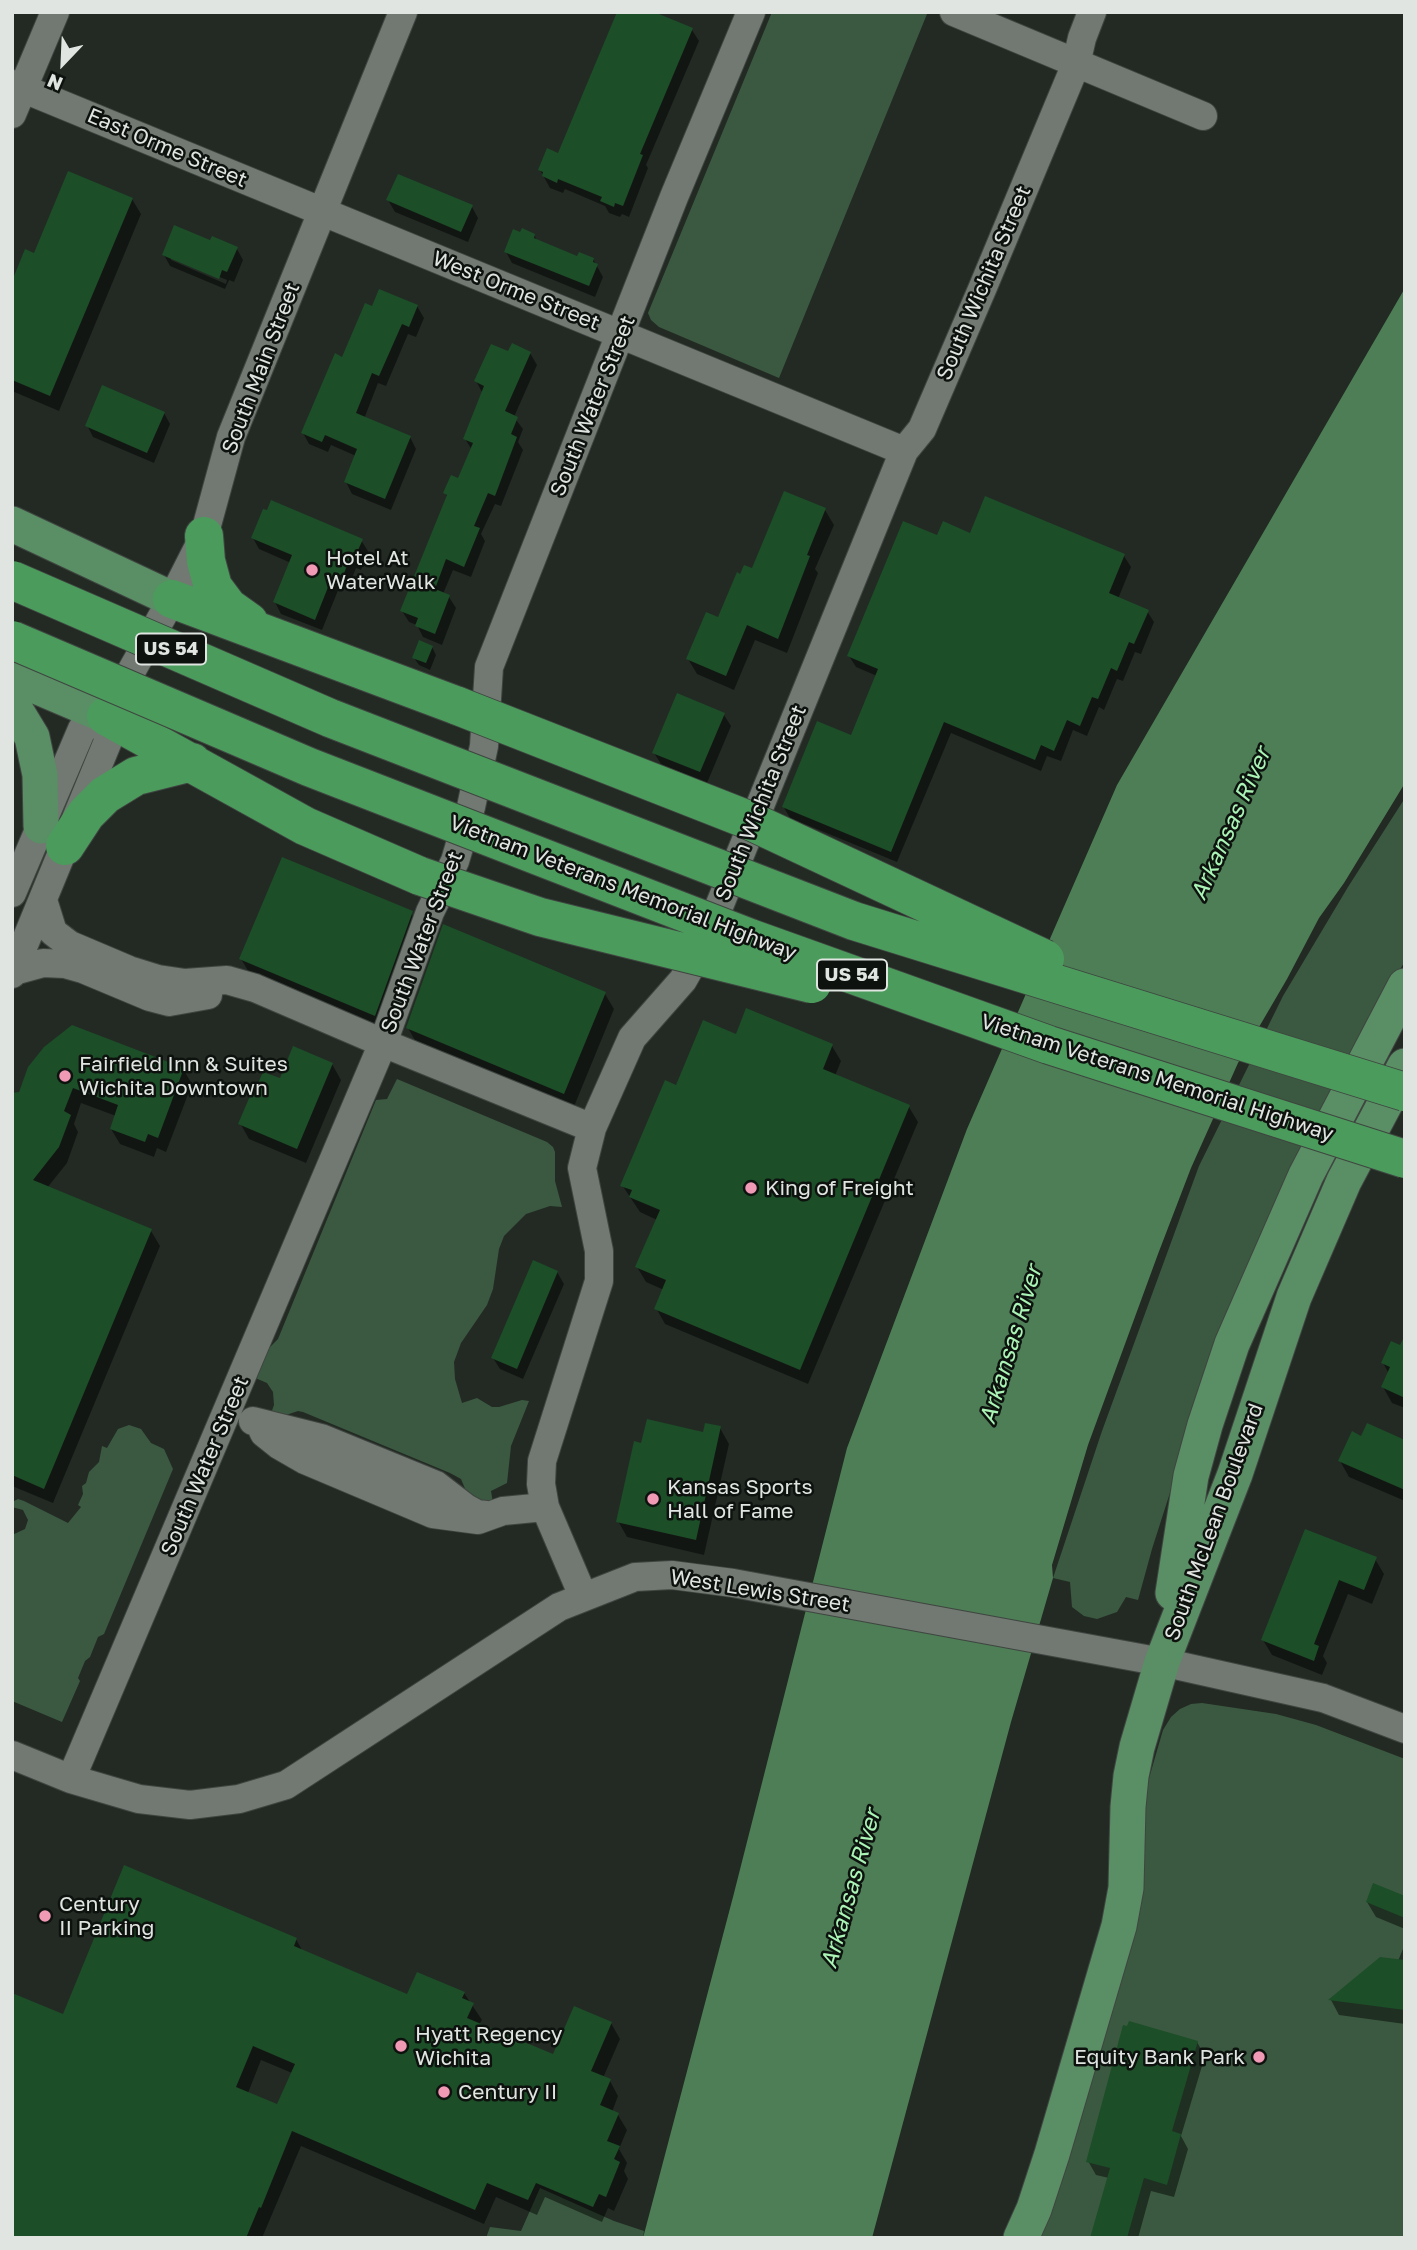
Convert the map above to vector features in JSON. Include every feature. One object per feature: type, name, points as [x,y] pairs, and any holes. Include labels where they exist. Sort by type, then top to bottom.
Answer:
[{"type":"highway","points":[[204,537],[206,561],[213,587],[228,607],[265,634]]},
{"type":"highway","name":"US 54","points":[[12,580],[330,718],[854,921],[1405,1092]]},
{"type":"highway","points":[[172,599],[458,706],[747,819],[1170,1018]]},
{"type":"highway","name":"Vietnam Veterans Memorial Highway","points":[[12,639],[335,777],[750,938],[1049,1045],[1405,1159]]},
{"type":"highway","points":[[106,716],[305,826],[420,876],[540,917],[1049,1045]]},
{"type":"highway","points":[[53,836],[86,814],[105,794],[136,776],[192,762]]},
{"type":"main road","points":[[12,524],[172,599]]},
{"type":"main road","points":[[12,676],[106,716]]},
{"type":"main road","points":[[12,704],[32,737],[53,836]]},
{"type":"main road","name":"South McLean Boulevard","points":[[1162,1662],[1191,1476],[1205,1425],[1233,1345],[1306,1175],[1405,986]]},
{"type":"main road","name":"South McLean Boulevard","points":[[1162,1662],[1235,1474],[1294,1297],[1344,1181],[1405,1066]]},
{"type":"main road","points":[[1021,2238],[1034,2209],[1052,2154],[1119,1926],[1126,1888],[1128,1807],[1132,1776],[1137,1748],[1162,1662]]},
{"type":"street","points":[[16,95],[55,12]]},
{"type":"street","name":"South Main Street","points":[[13,972],[43,900],[53,836],[82,729],[106,716],[204,537],[231,437],[403,12]]},
{"type":"street","name":"South Water Street","points":[[71,1779],[383,1044],[430,912],[455,861],[471,807],[484,746],[489,667],[674,197],[751,12]]},
{"type":"street","points":[[954,12],[1203,116]]},
{"type":"street","name":"South Wichita Street","points":[[583,1596],[545,1507],[541,1484],[542,1461],[599,1281],[600,1251],[582,1168],[592,1128],[632,1038],[682,980],[705,941],[904,451],[922,429],[1076,64],[1082,37],[1093,12]]},
{"type":"street","name":"East Orme Street","points":[[16,95],[321,213]]},
{"type":"street","name":"West Orme Street","points":[[321,213],[622,333],[904,451]]},
{"type":"street","name":"South Main Street","points":[[12,893],[53,836]]},
{"type":"street","points":[[43,900],[53,932],[70,945],[129,970],[185,983],[227,980],[256,988],[383,1044],[592,1128]]},
{"type":"street","points":[[13,972],[43,963],[65,964],[169,1002],[256,988]]},
{"type":"street","points":[[228,1411],[260,1424],[321,1438],[436,1485],[477,1514],[488,1515],[545,1507]]},
{"type":"street","name":"West Lewis Street","points":[[12,1755],[71,1779],[139,1799],[190,1805],[239,1799],[286,1785],[559,1607],[635,1577],[672,1575],[733,1583],[1162,1662],[1323,1698],[1405,1730]]},
{"type":"shaded area","points":[[772,12],[927,14],[779,378],[659,327],[648,313]]},
{"type":"shaded area","points":[[1405,798],[1405,961],[1380,1004],[1191,1427],[1138,1600],[1126,1597],[1117,1612],[1097,1619],[1084,1616],[1072,1607],[1070,1582],[1053,1578],[1102,1431],[1199,1166],[1283,996]]},
{"type":"shaded area","points":[[397,1079],[547,1142],[555,1152],[555,1181],[562,1207],[550,1206],[526,1214],[504,1236],[487,1305],[461,1343],[454,1362],[455,1379],[462,1403],[477,1398],[492,1407],[499,1407],[522,1400],[529,1401],[511,1446],[507,1483],[491,1491],[493,1503],[469,1498],[461,1479],[450,1473],[303,1412],[270,1416],[274,1405],[273,1392],[267,1383],[253,1377],[263,1354],[278,1339],[376,1100],[387,1099]]},
{"type":"shaded area","points":[[129,1425],[141,1429],[151,1443],[164,1449],[173,1469],[104,1634],[98,1637],[90,1657],[85,1661],[78,1678],[80,1681],[62,1722],[12,1701],[12,1535],[25,1529],[28,1520],[23,1510],[12,1507],[12,1502],[18,1499],[24,1501],[68,1523],[81,1507],[78,1505],[83,1494],[82,1486],[86,1483],[89,1472],[99,1462],[102,1446],[107,1448],[118,1429]]},
{"type":"shaded area","points":[[1202,1703],[1276,1714],[1316,1725],[1405,1759],[1405,2238],[1035,2238],[1143,1799],[1163,1730],[1180,1709]]},
{"type":"shaded area","points":[[540,2188],[614,2221],[644,2231],[643,2238],[486,2238],[490,2227],[521,2231]]},
{"type":"water","name":"Arkansas River","points":[[1405,288],[1405,783],[1344,883],[1319,918],[1238,1063],[1191,1168],[1088,1445],[1052,1565],[1053,1578],[1011,1722],[872,2238],[643,2238],[847,1448],[967,1129],[1117,785]]},
{"type":"building","points":[[617,12],[654,12],[693,28],[640,154],[643,155],[623,206],[615,203],[614,207],[600,201],[602,197],[558,179],[557,183],[542,176],[543,172],[538,170],[547,148],[558,153]]},
{"type":"building","points":[[68,171],[133,198],[50,396],[12,380],[12,281],[25,249],[34,253]]},
{"type":"building","points":[[398,174],[473,205],[461,232],[386,200]]},
{"type":"building","points":[[174,225],[210,240],[212,236],[238,247],[227,272],[222,270],[219,279],[162,255]]},
{"type":"building","points":[[522,228],[535,234],[534,238],[577,256],[579,252],[594,258],[593,262],[598,264],[589,286],[504,252],[513,229],[520,232]]},
{"type":"building","points":[[379,289],[418,305],[409,327],[402,324],[379,376],[372,373],[356,413],[411,436],[385,499],[344,482],[357,449],[325,435],[322,442],[301,433],[335,353],[342,357],[365,303],[372,306]]},
{"type":"building","points":[[512,343],[531,352],[505,411],[518,417],[511,434],[517,437],[495,496],[488,493],[474,526],[480,528],[464,567],[446,559],[435,589],[450,595],[435,634],[415,626],[418,618],[400,611],[447,495],[443,493],[451,475],[458,478],[473,443],[463,439],[484,386],[474,381],[491,344],[508,351]]},
{"type":"building","points":[[102,385],[165,412],[147,453],[85,426]]},
{"type":"building","points":[[784,491],[826,508],[778,639],[747,625],[726,676],[686,659],[706,612],[718,617],[737,572],[740,574],[744,565],[752,568]]},
{"type":"building","points":[[985,496],[1125,554],[1109,593],[1149,610],[1134,644],[1129,642],[1117,671],[1111,668],[1098,699],[1092,697],[1080,726],[1067,720],[1054,751],[1041,745],[1035,760],[944,722],[891,852],[782,807],[817,721],[851,735],[878,669],[847,656],[903,521],[937,535],[943,521],[970,533]]},
{"type":"building","points":[[271,500],[363,539],[354,559],[350,558],[343,576],[334,572],[315,620],[273,602],[292,555],[251,538],[263,509],[267,510]]},
{"type":"building","points":[[419,640],[433,646],[426,663],[412,658]]},
{"type":"building","points":[[677,693],[725,713],[700,772],[652,753]]},
{"type":"building","points":[[282,857],[413,911],[375,1016],[239,959]]},
{"type":"building","points":[[443,924],[606,992],[564,1094],[406,1028]]},
{"type":"building","name":"King of Freight","points":[[746,1008],[833,1044],[823,1069],[910,1105],[800,1370],[654,1309],[666,1280],[635,1267],[660,1210],[629,1197],[632,1190],[620,1186],[665,1080],[676,1085],[703,1020],[736,1034]]},
{"type":"building","points":[[72,1025],[184,1068],[158,1138],[148,1134],[145,1142],[110,1129],[118,1105],[73,1088],[64,1111],[71,1115],[59,1147],[33,1180],[152,1229],[44,1489],[12,1475],[12,1093],[19,1092],[28,1067],[44,1047]]},
{"type":"building","points":[[293,1046],[333,1063],[297,1149],[238,1124],[263,1072],[280,1078]]},
{"type":"building","points":[[533,1260],[558,1271],[517,1369],[491,1358]]},
{"type":"building","points":[[1405,1335],[1405,1398],[1381,1387],[1390,1367],[1381,1363],[1391,1341],[1400,1345]]},
{"type":"building","points":[[647,1419],[703,1432],[705,1423],[721,1426],[696,1540],[616,1522],[634,1441],[641,1443]]},
{"type":"building","points":[[1367,1423],[1405,1440],[1405,1490],[1338,1461],[1352,1431],[1361,1436]]},
{"type":"building","points":[[1305,1529],[1377,1557],[1364,1590],[1339,1580],[1314,1644],[1319,1646],[1314,1661],[1261,1640]]},
{"type":"building","name":"Century II","points":[[124,1865],[297,1938],[294,1946],[407,1994],[417,1972],[465,1992],[462,1998],[474,2003],[467,2018],[553,2054],[574,2006],[612,2022],[591,2071],[611,2079],[600,2105],[619,2113],[607,2141],[620,2146],[614,2159],[620,2162],[606,2197],[599,2194],[593,2207],[536,2183],[528,2200],[487,2183],[475,2210],[292,2131],[246,2238],[12,2238],[12,1993],[63,2014]],"holes":[[[253,2046],[295,2064],[277,2104],[236,2087]]]},
{"type":"building","points":[[1373,1883],[1405,1896],[1405,1918],[1366,1902]]},
{"type":"building","points":[[1380,1957],[1405,1960],[1405,2010],[1328,2000]]},
{"type":"building","points":[[1129,2021],[1198,2041],[1172,2131],[1181,2134],[1167,2185],[1144,2178],[1127,2238],[1090,2238],[1110,2168],[1086,2162],[1123,2025],[1127,2026]]},
{"type":"place","name":"Hotel At WaterWalk","points":[[312,570]]},
{"type":"place","name":"Fairfield Inn & Suites Wichita Downtown","points":[[65,1076]]},
{"type":"place","name":"King of Freight","points":[[751,1188]]},
{"type":"place","name":"Kansas Sports Hall of Fame","points":[[653,1499]]},
{"type":"place","name":"Century II Parking","points":[[45,1916]]},
{"type":"place","name":"Hyatt Regency Wichita","points":[[401,2046]]},
{"type":"place","name":"Equity Bank Park","points":[[1259,2057]]},
{"type":"place","name":"Century II","points":[[444,2092]]}]
